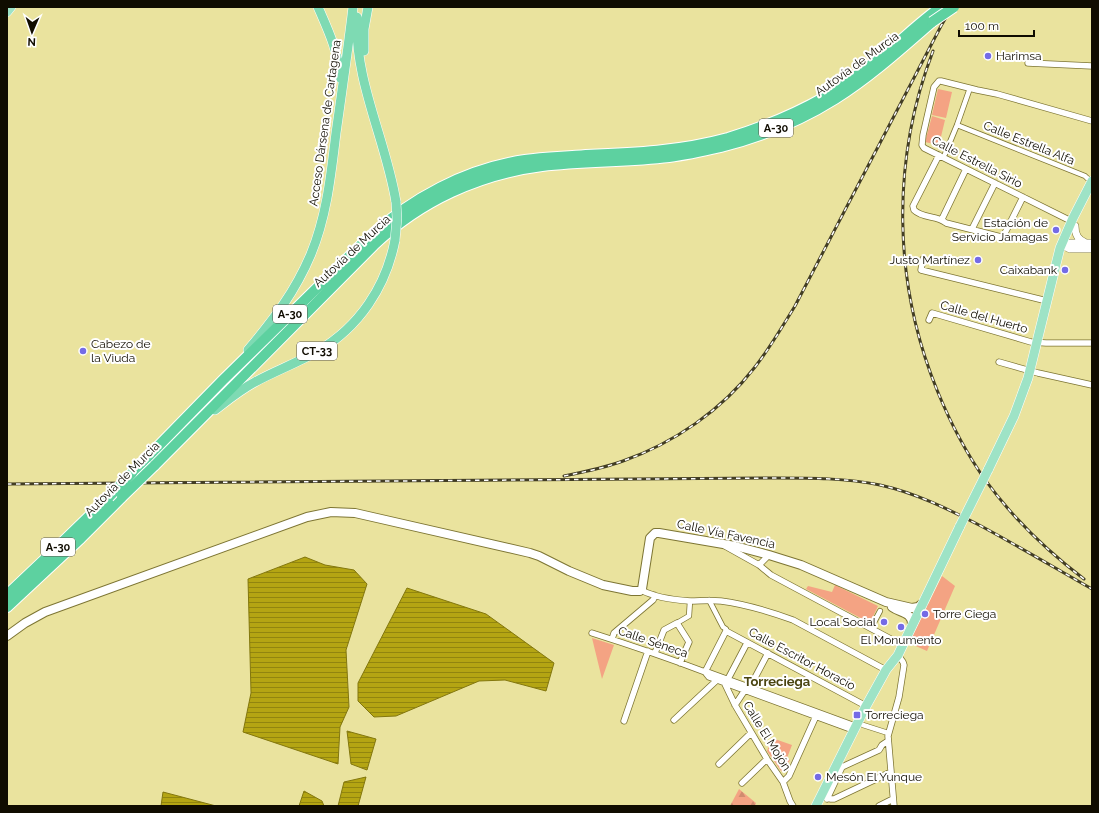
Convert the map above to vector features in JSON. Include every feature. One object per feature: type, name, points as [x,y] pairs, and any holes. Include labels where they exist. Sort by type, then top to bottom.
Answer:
[{"type":"highway","points":[[318,7],[335,50],[339,68],[334,149]]},
{"type":"highway","name":"Acceso Dársena de Cartagena","points":[[223,380],[226,373],[243,356],[281,310],[297,284],[316,240],[325,209],[330,179],[353,7]]},
{"type":"highway","name":"Acceso Dársena de Cartagena","points":[[196,423],[243,389],[317,351],[335,340],[349,329],[363,312],[383,281],[396,240],[396,202],[392,180],[365,85],[359,56],[357,30],[358,7]]},
{"type":"highway","points":[[368,7],[364,29],[364,57],[368,85],[385,156]]},
{"type":"highway","name":"Autovía de Murcia","points":[[7,607],[81,538],[154,466],[368,250],[389,231],[415,212],[464,187],[500,174],[591,159],[692,146],[728,138],[777,120],[838,89],[883,55],[941,7]]},
{"type":"highway","name":"Autovía de Murcia","points":[[7,595],[109,497],[223,380],[367,239],[389,220],[416,201],[467,176],[504,164],[533,159],[653,158],[690,154],[737,142],[779,127],[822,106],[842,94],[881,65],[932,22],[954,7]]},
{"type":"main road","points":[[816,806],[824,797],[866,706],[886,670],[898,655],[913,616],[923,603],[940,570],[1014,416],[1030,371],[1060,248],[1092,182]]},
{"type":"main road","points":[[1047,301],[1053,287],[1073,222]]},
{"type":"main road","points":[[1054,270],[1066,246]]},
{"type":"main road","points":[[7,636],[25,623],[45,612],[307,517],[332,512],[355,513],[539,556],[569,571],[603,585],[632,591],[640,592],[641,590]]},
{"type":"main road","name":"Calle Vía Favencia","points":[[641,590],[643,587],[650,538],[655,533],[659,533],[735,546],[802,565],[886,602],[893,608],[913,616]]},
{"type":"street","points":[[1028,62],[1092,66]]},
{"type":"street","name":"Calle Estrella Sirio","points":[[970,88],[941,81],[939,81],[934,87],[922,141],[925,145],[966,169],[1073,222]]},
{"type":"street","points":[[1024,198],[1004,235],[1001,237],[946,223],[942,219],[914,212],[914,206],[957,125],[970,88],[997,94],[1092,121]]},
{"type":"street","points":[[982,91],[1007,100],[1092,125]]},
{"type":"street","name":"Calle Estrella Alfa","points":[[957,125],[1085,176],[1092,182]]},
{"type":"street","name":"Calle Estrella Sirio","points":[[942,155],[1073,222]]},
{"type":"street","points":[[942,219],[966,169]]},
{"type":"street","points":[[972,229],[995,183]]},
{"type":"street","points":[[1073,222],[1075,233],[1079,240],[1089,243]]},
{"type":"street","points":[[1089,243],[1070,243],[1066,246],[1070,249],[1092,249]]},
{"type":"street","points":[[923,259],[921,270],[1047,301]]},
{"type":"street","name":"Calle del Huerto","points":[[929,320],[932,313],[981,328],[1037,342]]},
{"type":"street","points":[[1037,342],[1092,343]]},
{"type":"street","points":[[1000,362],[1030,371],[1092,385]]},
{"type":"street","points":[[720,543],[759,565],[771,575],[902,645]]},
{"type":"street","points":[[759,565],[769,555]]},
{"type":"street","points":[[641,590],[654,595],[690,601],[709,600],[734,603],[779,615],[793,620],[886,670]]},
{"type":"street","points":[[612,639],[614,633],[653,600],[654,595]]},
{"type":"street","points":[[705,672],[726,631],[709,600]]},
{"type":"street","points":[[624,721],[652,652],[664,630],[689,616],[690,601]]},
{"type":"street","points":[[872,628],[880,612]]},
{"type":"street","points":[[677,623],[688,642],[680,663]]},
{"type":"street","name":"Calle Escritor Horacio","points":[[726,631],[866,706]]},
{"type":"street","name":"Calle Séneca","points":[[592,633],[652,652],[710,673],[726,681],[857,727]]},
{"type":"street","points":[[726,681],[747,642]]},
{"type":"street","points":[[735,705],[748,689],[768,653]]},
{"type":"street","points":[[894,806],[888,733],[899,697],[904,666],[898,655]]},
{"type":"street","name":"Calle Séneca","points":[[705,672],[709,677],[726,681]]},
{"type":"street","points":[[674,720],[717,680]]},
{"type":"street","name":"Calle El Mojón","points":[[726,681],[735,705],[767,759],[783,782],[791,804],[798,806]]},
{"type":"street","name":"Calle Séneca","points":[[748,689],[816,716],[857,727]]},
{"type":"street","points":[[783,782],[789,776],[816,716]]},
{"type":"street","points":[[857,727],[888,733]]},
{"type":"street","points":[[719,764],[751,733]]},
{"type":"street","points":[[888,741],[882,745],[879,750],[842,767],[824,797],[834,799],[891,772]]},
{"type":"street","points":[[742,783],[767,759]]},
{"type":"street","points":[[879,806],[893,799]]},
{"type":"green space","points":[[938,89],[952,92],[946,118],[932,115]]},
{"type":"green space","points":[[932,116],[945,120],[939,145],[925,142]]},
{"type":"green space","points":[[942,576],[955,586],[927,651],[909,643]]},
{"type":"green space","points":[[835,585],[878,606],[870,623],[806,589],[808,586],[832,592]]},
{"type":"green space","points":[[592,638],[614,645],[602,679]]},
{"type":"green space","points":[[772,738],[792,745],[787,758],[790,760],[784,772],[781,771],[767,751]]},
{"type":"green space","points":[[739,789],[756,803],[755,806],[730,806]]},
{"type":"shaded area","points":[[305,557],[325,565],[354,570],[367,584],[346,650],[349,707],[340,727],[338,764],[243,732],[251,693],[248,579]]},
{"type":"shaded area","points":[[407,588],[486,614],[554,663],[546,691],[505,680],[479,681],[396,716],[374,717],[358,701],[358,683]]},
{"type":"shaded area","points":[[347,731],[376,739],[367,770],[351,764]]},
{"type":"shaded area","points":[[366,777],[358,806],[338,806],[344,782]]},
{"type":"shaded area","points":[[304,791],[322,801],[324,806],[299,806]]},
{"type":"shaded area","points":[[163,792],[216,806],[161,806]]},
{"type":"railway","points":[[564,476],[601,468],[623,461],[660,445],[678,435],[712,411],[742,383],[771,345],[795,306],[952,7]]},
{"type":"railway","points":[[933,51],[919,93],[910,135],[904,178],[903,221],[905,264],[912,307],[922,349],[947,414],[965,448],[986,481],[1019,521],[1057,557],[1084,579]]},
{"type":"railway","points":[[7,484],[777,478],[816,478],[854,481],[893,488],[944,508],[995,534],[1092,589]]},
{"type":"place","name":"Harimsa","points":[[988,56]]},
{"type":"place","name":"Estación de Servicio Jamagas","points":[[1056,230]]},
{"type":"place","name":"Justo Martínez","points":[[978,260]]},
{"type":"place","name":"Caixabank","points":[[1065,270]]},
{"type":"place","name":"Cabezo de la Viuda","points":[[83,351]]},
{"type":"place","name":"Torre Ciega","points":[[925,614]]},
{"type":"place","name":"Local Social","points":[[884,622]]},
{"type":"place","name":"El Monumento","points":[[901,627]]},
{"type":"place","name":"Torreciega","points":[[857,715]]},
{"type":"place","name":"Mesón El Yunque","points":[[818,777]]},
{"type":"district","name":"Torreciega","points":[[777,681]]}]
